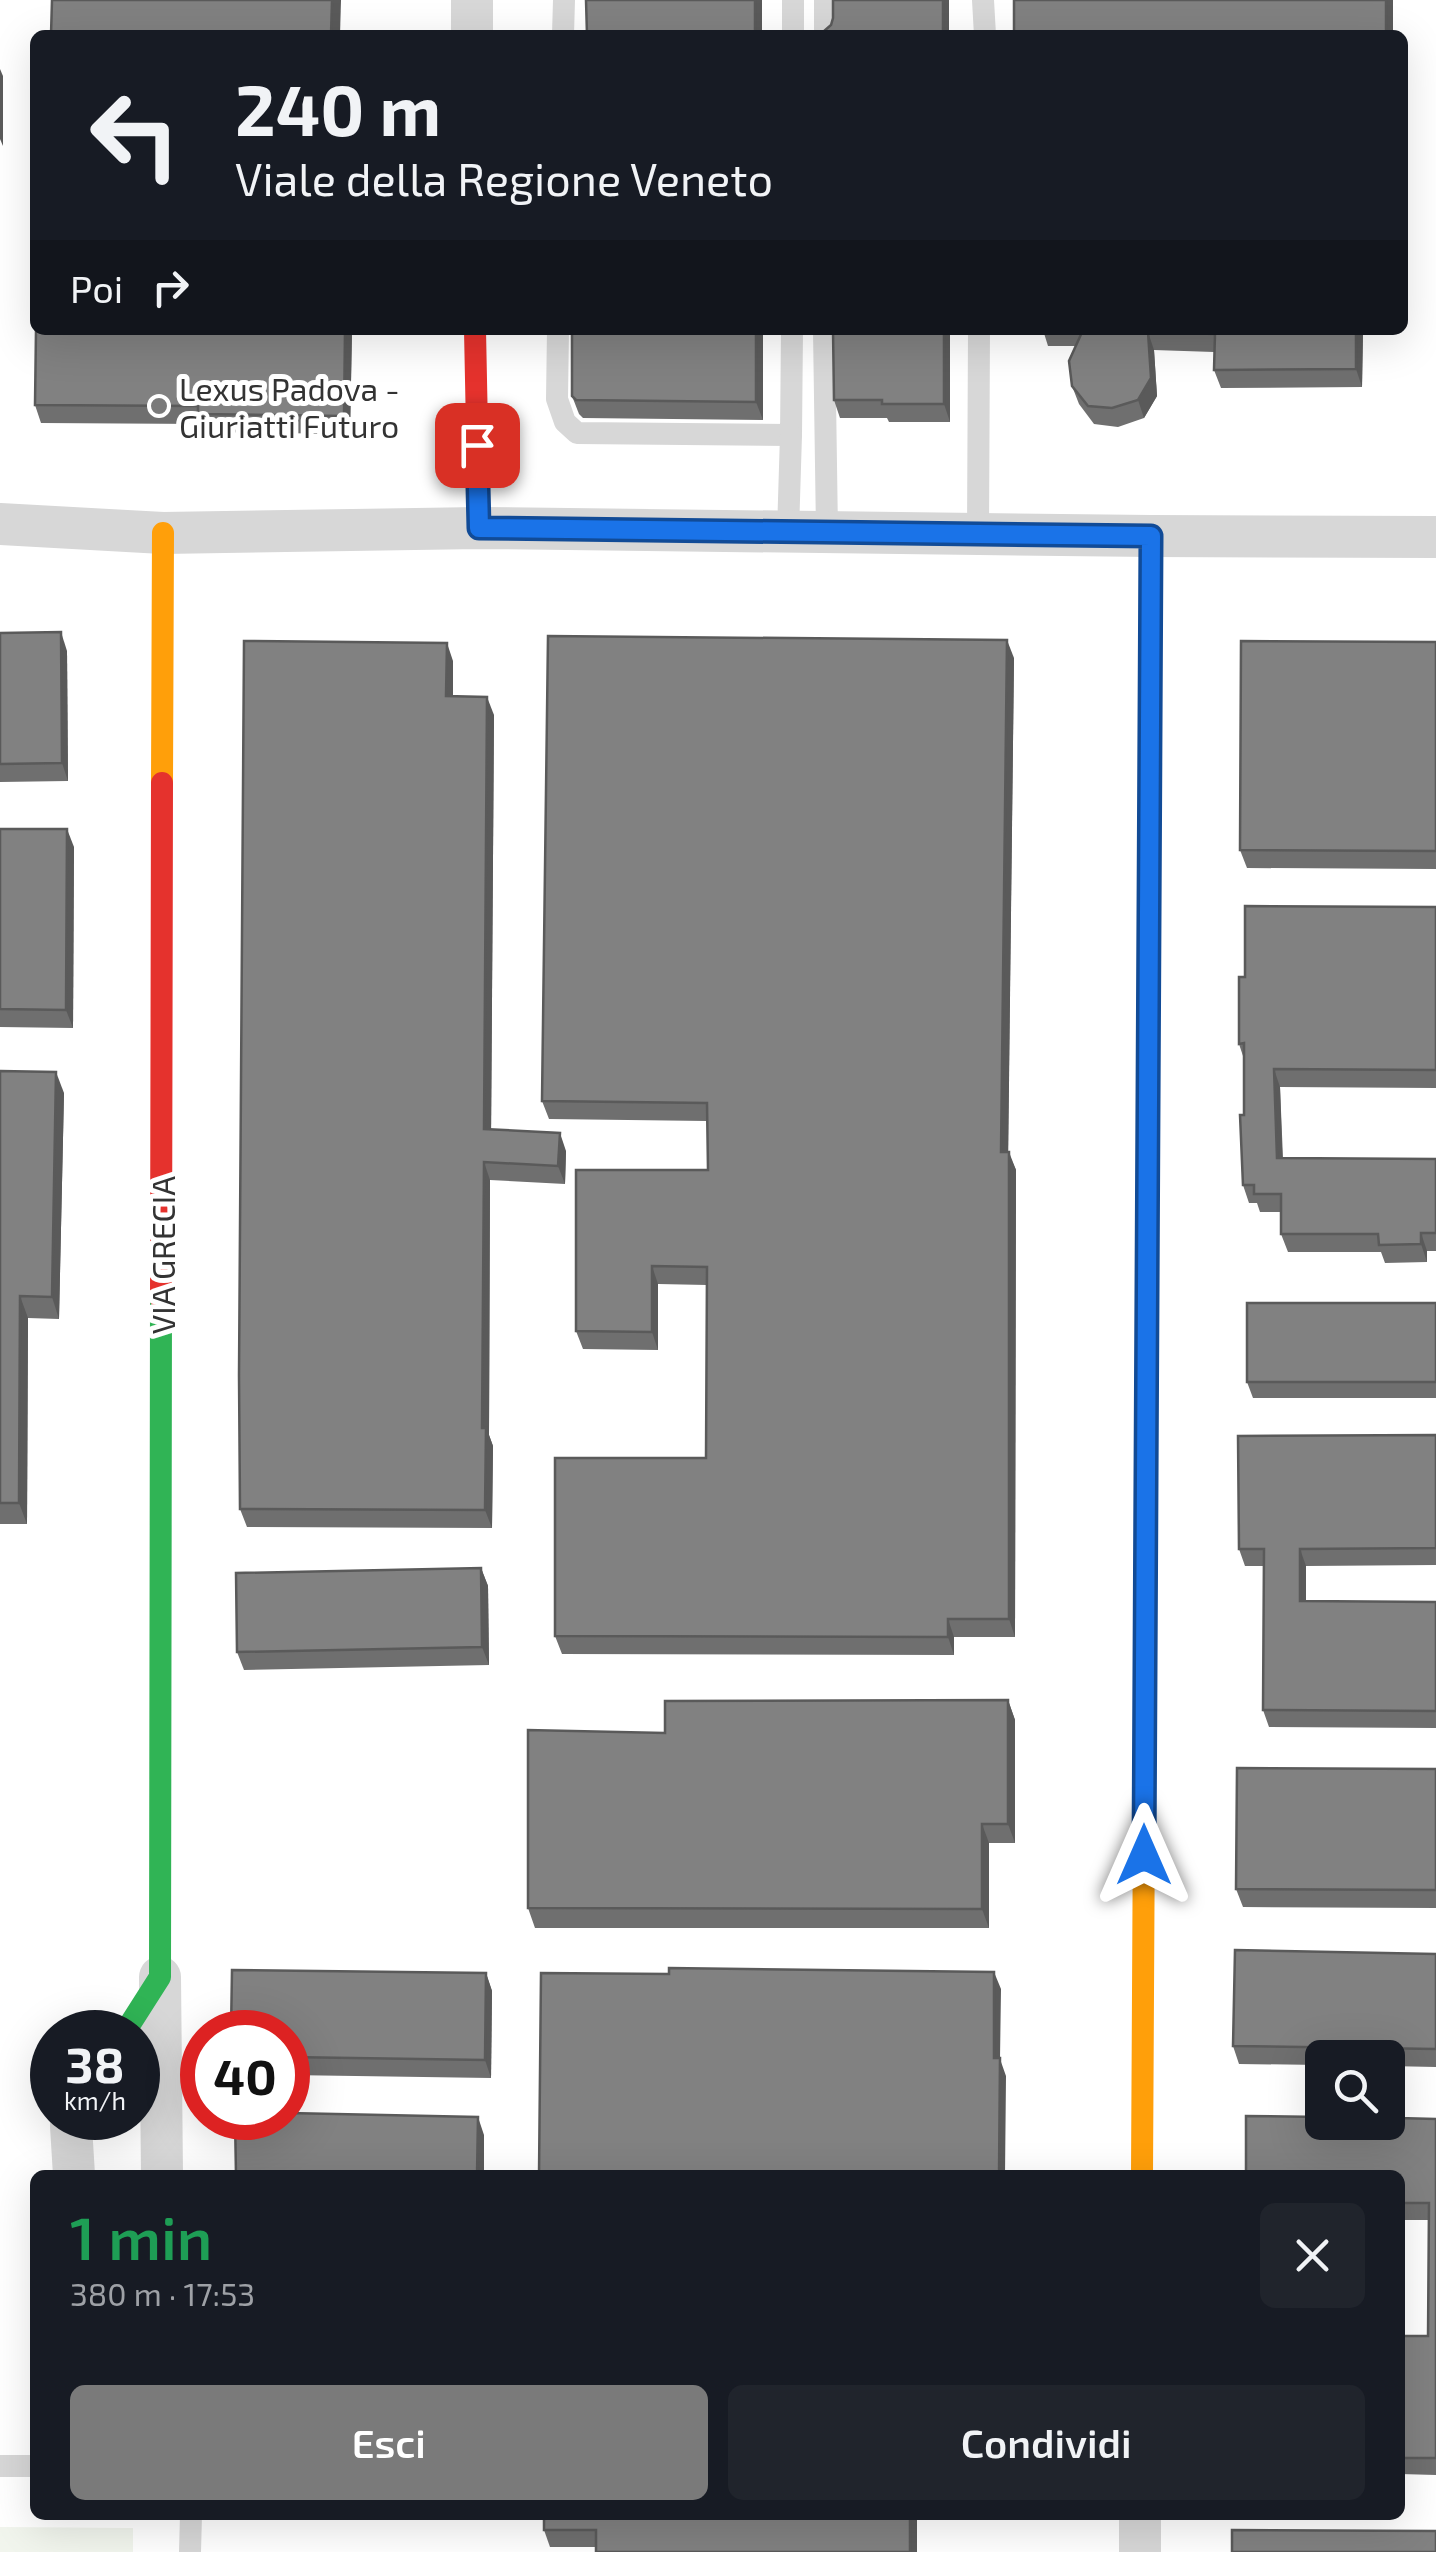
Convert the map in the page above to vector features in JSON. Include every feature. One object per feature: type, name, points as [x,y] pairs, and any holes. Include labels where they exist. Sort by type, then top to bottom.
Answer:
[{"type":"street","points":[[472,0],[472,30]]},
{"type":"street","points":[[476,335],[479,528]]},
{"type":"street","points":[[0,524],[163,533],[479,528],[1436,536]]},
{"type":"street","name":"VIA GRECIA","points":[[162,2170],[163,533]]},
{"type":"street","points":[[1142,2170],[1151,536]]},
{"type":"street","points":[[139,2010],[160,1977]]},
{"type":"street","points":[[73,2140],[74,2170]]},
{"type":"street","points":[[1140,2520],[1140,2552]]},
{"type":"lane","points":[[563,30],[564,0]]},
{"type":"lane","points":[[793,0],[793,30]]},
{"type":"lane","points":[[825,0],[825,30]]},
{"type":"lane","points":[[983,0],[985,30]]},
{"type":"lane","points":[[558,335],[557,399],[565,422],[577,433],[790,434]]},
{"type":"lane","points":[[792,335],[790,434],[807,532]]},
{"type":"lane","points":[[807,532],[824,335]]},
{"type":"lane","points":[[978,534],[979,335]]},
{"type":"lane","points":[[0,2466],[30,2466]]},
{"type":"lane","points":[[190,2552],[191,2520]]},
{"type":"shaded area","points":[[0,2527],[133,2528],[133,2552],[0,2552]]},
{"type":"building","points":[[52,0],[332,0],[331,30],[51,30]]},
{"type":"building","points":[[586,0],[755,0],[755,30],[587,30]]},
{"type":"building","points":[[833,0],[943,0],[943,30],[825,30],[833,18]]},
{"type":"building","points":[[1014,0],[1386,0],[1386,30],[1014,30]]},
{"type":"building","points":[[36,335],[345,335],[344,416],[198,414],[198,406],[35,405]]},
{"type":"building","points":[[572,335],[756,335],[756,402],[576,400],[572,396]]},
{"type":"building","points":[[833,335],[944,335],[944,404],[834,400]]},
{"type":"building","points":[[1081,335],[1148,335],[1151,378],[1138,400],[1112,408],[1088,406],[1072,386],[1069,361]]},
{"type":"building","points":[[1215,335],[1356,335],[1356,369],[1214,370]]},
{"type":"building","points":[[61,632],[62,763],[0,764],[0,633]]},
{"type":"building","points":[[548,636],[1007,640],[1001,1152],[1009,1152],[1009,1619],[948,1619],[948,1637],[555,1636],[555,1458],[706,1458],[707,1267],[652,1266],[652,1332],[576,1331],[576,1170],[708,1170],[707,1103],[542,1101]]},
{"type":"building","points":[[244,641],[447,643],[446,696],[487,697],[484,1129],[560,1133],[558,1166],[484,1162],[485,1510],[240,1509]]},
{"type":"building","points":[[1241,641],[1436,642],[1436,851],[1240,850]]},
{"type":"building","points":[[0,829],[67,829],[66,1010],[0,1009]]},
{"type":"building","points":[[1245,906],[1436,907],[1436,1070],[1274,1069],[1277,1158],[1436,1159],[1436,1233],[1421,1233],[1421,1244],[1379,1245],[1378,1234],[1281,1234],[1281,1194],[1254,1194],[1254,1185],[1243,1185],[1240,1115],[1244,1115],[1244,1043],[1239,1044],[1239,977],[1245,977]]},
{"type":"building","points":[[0,1071],[56,1072],[52,1297],[20,1296],[19,1503],[0,1503]]},
{"type":"building","points":[[1247,1303],[1436,1303],[1436,1382],[1247,1382]]},
{"type":"building","points":[[1436,1435],[1436,1548],[1300,1549],[1300,1601],[1436,1602],[1436,1711],[1263,1710],[1264,1549],[1239,1549],[1238,1436]]},
{"type":"building","points":[[481,1568],[482,1647],[237,1652],[236,1573]]},
{"type":"building","points":[[1008,1700],[1008,1824],[982,1824],[982,1909],[528,1908],[528,1730],[665,1733],[665,1701]]},
{"type":"building","points":[[1237,1768],[1436,1769],[1436,1890],[1236,1889]]},
{"type":"building","points":[[1235,1950],[1436,1954],[1436,2049],[1405,2049],[1405,2040],[1305,2040],[1305,2047],[1233,2046]]},
{"type":"building","points":[[669,1968],[994,1972],[994,2058],[1000,2058],[999,2170],[539,2170],[541,1973],[669,1974]]},
{"type":"building","points":[[232,1970],[486,1973],[485,2060],[310,2057],[310,2010],[231,2010]]},
{"type":"building","points":[[310,2113],[478,2117],[477,2170],[236,2170],[235,2140],[310,2140]]},
{"type":"building","points":[[1246,2116],[1305,2117],[1305,2140],[1405,2140],[1405,2118],[1436,2119],[1436,2458],[1405,2458],[1405,2336],[1428,2336],[1429,2203],[1405,2203],[1405,2170],[1246,2170]]},
{"type":"building","points":[[544,2520],[910,2520],[910,2552],[596,2552],[596,2530],[544,2530]]},
{"type":"building","points":[[1232,2530],[1436,2531],[1436,2552],[1232,2552]]},
{"type":"traffic: fast","points":[[1145,1632],[1149,991]]},
{"type":"traffic: fast","points":[[139,2010],[160,1977],[161,1299]]},
{"type":"traffic: slow","points":[[162,783],[163,533]]},
{"type":"traffic: slow","points":[[1149,991],[1151,536]]},
{"type":"traffic: slow","points":[[1142,2170],[1145,1632]]},
{"type":"traffic: jam","points":[[475,335],[479,528]]},
{"type":"traffic: jam","points":[[161,1299],[162,783]]},
{"type":"place","name":"Lexus Padova - Giuriatti Futuro","points":[[159,406]]},
{"type":"route","points":[[477,445],[479,528],[1151,536],[1144,1855]]}]
